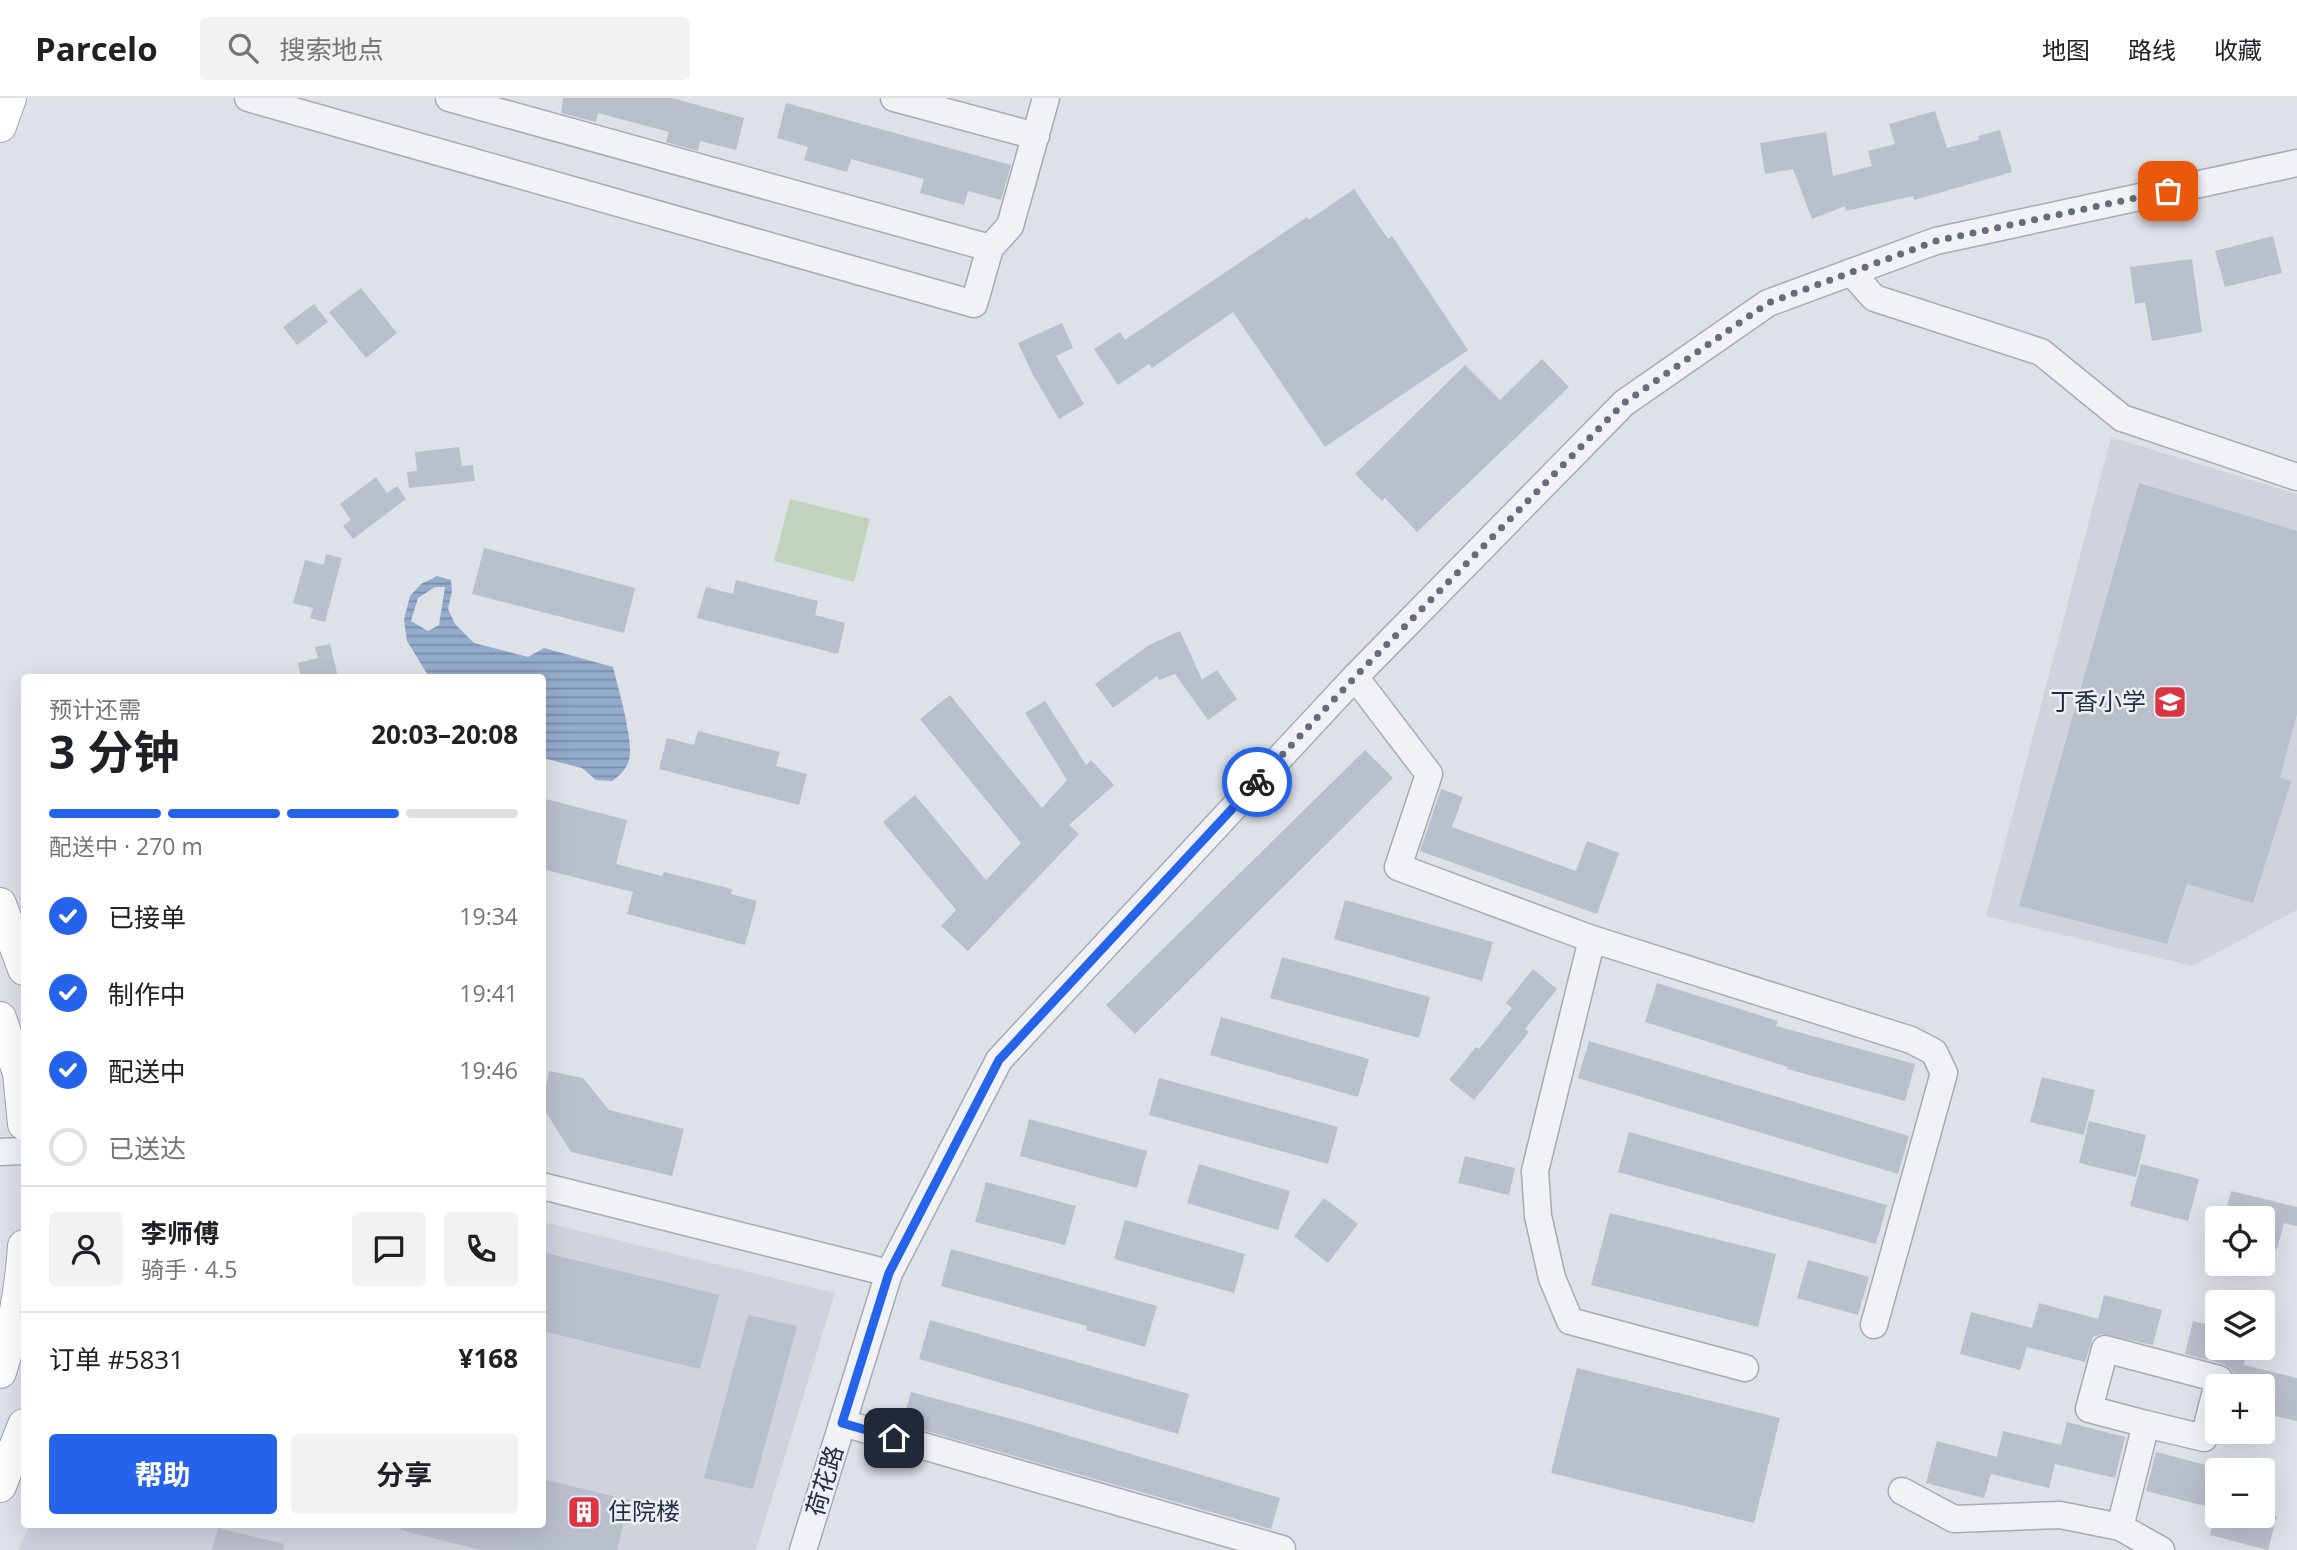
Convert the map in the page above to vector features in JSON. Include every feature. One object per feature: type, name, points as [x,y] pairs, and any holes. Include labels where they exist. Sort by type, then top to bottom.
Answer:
[{"type":"main road","points":[[0,126],[10,98]]},
{"type":"main road","points":[[0,904],[21,961]]},
{"type":"main road","points":[[0,1018],[21,1070]]},
{"type":"main road","points":[[0,1372],[11,1341],[21,1290]]},
{"type":"main road","points":[[0,1486],[21,1433]]},
{"type":"street","points":[[248,98],[974,304],[990,248],[1010,226],[1046,98]]},
{"type":"street","points":[[449,98],[990,248]]},
{"type":"street","points":[[894,98],[1035,136]]},
{"type":"street","name":"荷花路","points":[[803,1550],[889,1273],[999,1060],[1355,677],[1624,403],[1768,303],[1936,241],[2297,163]]},
{"type":"street","points":[[1851,272],[1874,298],[2041,352],[2122,418],[2297,477]]},
{"type":"street","points":[[1355,677],[1429,774],[1398,867],[1592,939],[1911,1040],[1934,1052],[1944,1073],[1874,1325]]},
{"type":"street","points":[[1592,939],[1535,1171],[1538,1216],[1552,1278],[1570,1321],[1745,1367]]},
{"type":"street","points":[[0,1152],[21,1151]]},
{"type":"street","points":[[546,1187],[889,1273]]},
{"type":"street","points":[[2105,1349],[2219,1379],[2204,1438],[2146,1424],[2089,1409],[2105,1349]]},
{"type":"street","points":[[842,1423],[1282,1549]]},
{"type":"street","points":[[2120,1527],[2146,1424]]},
{"type":"street","points":[[1902,1491],[1954,1518],[2060,1515],[2120,1527],[2161,1550]]},
{"type":"shaded area","name":"丁香小学","points":[[2111,437],[2297,494],[2297,910],[2192,966],[1986,916]]},
{"type":"shaded area","points":[[546,1223],[835,1293],[756,1550],[18,1550],[28,1528],[546,1528]]},
{"type":"green space","points":[[790,499],[870,519],[854,582],[774,561]]},
{"type":"water","points":[[437,576],[451,580],[452,591],[448,609],[455,624],[474,643],[528,657],[544,648],[613,667],[625,714],[630,751],[629,760],[622,772],[612,781],[596,780],[582,768],[546,759],[546,674],[427,674],[407,641],[404,620],[410,596],[421,584]],"holes":[[[435,587],[445,587],[439,625],[428,631],[411,621],[418,598]]]},
{"type":"building","points":[[563,98],[672,98],[744,118],[736,150],[700,141],[698,151],[666,142],[669,132],[598,113],[596,122],[561,113]]},
{"type":"building","points":[[786,103],[1011,165],[1001,200],[968,191],[964,205],[920,193],[924,179],[851,159],[847,172],[804,160],[808,147],[777,138]]},
{"type":"building","points":[[1935,111],[1947,148],[1979,140],[1978,136],[2000,130],[2012,172],[1914,200],[1913,196],[1846,211],[1845,206],[1812,219],[1793,169],[1765,174],[1760,143],[1826,132],[1833,176],[1872,166],[1868,151],[1895,144],[1889,124]]},
{"type":"building","points":[[1354,189],[1388,239],[1392,236],[1468,350],[1325,447],[1233,312],[1152,368],[1149,364],[1118,385],[1094,349],[1120,332],[1125,340],[1307,217],[1309,220]]},
{"type":"building","points":[[2273,236],[2282,273],[2225,287],[2215,251]]},
{"type":"building","points":[[2192,259],[2202,332],[2152,341],[2145,302],[2135,304],[2130,267]]},
{"type":"building","points":[[361,288],[397,333],[366,358],[329,312]]},
{"type":"building","points":[[314,304],[328,322],[297,345],[283,327]]},
{"type":"building","points":[[1062,323],[1073,348],[1056,356],[1084,404],[1059,419],[1018,343]]},
{"type":"building","points":[[1542,359],[1569,387],[1417,532],[1385,498],[1382,501],[1355,474],[1465,365],[1500,400]]},
{"type":"building","points":[[459,447],[462,466],[473,465],[475,481],[409,488],[407,472],[417,471],[415,452]]},
{"type":"building","points":[[376,477],[387,493],[397,486],[406,499],[353,539],[343,526],[351,520],[340,504]]},
{"type":"building","name":"丁香小学","points":[[2139,483],[2297,531],[2297,714],[2280,777],[2291,781],[2253,903],[2187,884],[2167,944],[2019,906]]},
{"type":"building","points":[[484,548],[635,588],[624,633],[472,594]]},
{"type":"building","points":[[326,554],[342,558],[325,622],[310,618],[313,608],[293,603],[305,560],[324,565]]},
{"type":"building","points":[[736,580],[818,601],[815,615],[845,623],[838,654],[697,618],[706,587],[733,594]]},
{"type":"building","points":[[1180,631],[1202,680],[1217,670],[1237,699],[1208,720],[1175,674],[1159,680],[1157,676],[1113,708],[1095,684],[1149,645]]},
{"type":"building","points":[[330,644],[337,674],[300,674],[298,663],[318,658],[315,647]]},
{"type":"building","points":[[950,695],[1042,808],[1067,780],[1025,713],[1045,701],[1086,765],[1091,760],[1114,785],[1069,825],[1079,834],[968,951],[941,926],[956,910],[883,822],[915,795],[986,880],[1021,843],[920,719]]},
{"type":"building","points":[[698,731],[780,752],[776,766],[807,774],[799,805],[659,769],[667,738],[694,745]]},
{"type":"building","points":[[1365,750],[1393,778],[1135,1034],[1106,1005]]},
{"type":"building","points":[[1441,789],[1463,797],[1452,827],[1576,871],[1587,841],[1619,853],[1597,914],[1420,851]]},
{"type":"building","points":[[546,799],[627,820],[616,864],[662,876],[664,872],[732,889],[731,894],[757,901],[745,945],[627,914],[633,892],[546,870]]},
{"type":"building","points":[[1345,900],[1493,942],[1482,981],[1334,939]]},
{"type":"building","points":[[1282,957],[1430,997],[1419,1038],[1270,998]]},
{"type":"building","points":[[1533,969],[1557,989],[1525,1029],[1529,1032],[1474,1100],[1449,1080],[1476,1047],[1479,1049],[1512,1008],[1506,1003]]},
{"type":"building","points":[[1657,983],[1778,1021],[1776,1026],[1915,1064],[1905,1101],[1787,1069],[1788,1067],[1645,1022]]},
{"type":"building","points":[[1221,1017],[1369,1059],[1358,1097],[1210,1055]]},
{"type":"building","points":[[1589,1041],[1909,1136],[1898,1174],[1578,1078]]},
{"type":"building","points":[[549,1071],[583,1078],[609,1110],[684,1129],[672,1176],[571,1152],[546,1112]]},
{"type":"building","points":[[2042,1077],[2095,1090],[2084,1135],[2030,1122]]},
{"type":"building","points":[[1159,1078],[1338,1127],[1328,1164],[1149,1115]]},
{"type":"building","points":[[1029,1119],[1147,1151],[1137,1188],[1020,1156]]},
{"type":"building","points":[[2089,1121],[2146,1135],[2136,1177],[2079,1163]]},
{"type":"building","points":[[1629,1132],[1887,1205],[1876,1244],[1618,1172]]},
{"type":"building","points":[[1465,1156],[1515,1168],[1509,1195],[1458,1183]]},
{"type":"building","points":[[1199,1164],[1290,1191],[1278,1230],[1187,1203]]},
{"type":"building","points":[[2141,1164],[2199,1179],[2188,1221],[2130,1206]]},
{"type":"building","points":[[986,1182],[1076,1206],[1065,1245],[975,1222]]},
{"type":"building","points":[[2231,1191],[2297,1207],[2297,1226],[2284,1223],[2275,1248],[2275,1206],[2227,1206]]},
{"type":"building","points":[[1324,1198],[1358,1224],[1328,1263],[1294,1236]]},
{"type":"building","points":[[1610,1213],[1776,1254],[1758,1327],[1591,1285]]},
{"type":"building","points":[[1125,1220],[1245,1254],[1234,1293],[1114,1259]]},
{"type":"building","points":[[951,1249],[1157,1306],[1145,1347],[1086,1330],[1087,1326],[941,1286]]},
{"type":"building","points":[[546,1253],[719,1295],[700,1369],[546,1332]]},
{"type":"building","points":[[1808,1260],[1869,1277],[1858,1315],[1797,1298]]},
{"type":"building","points":[[2104,1295],[2162,1310],[2153,1345],[2102,1334],[2093,1337],[2085,1362],[2027,1347],[2020,1370],[1960,1354],[1971,1312],[2032,1328],[2039,1303],[2098,1319]]},
{"type":"building","points":[[748,1315],[797,1326],[753,1489],[704,1478]]},
{"type":"building","points":[[930,1320],[1189,1394],[1178,1434],[919,1359]]},
{"type":"building","points":[[2193,1321],[2205,1324],[2205,1359],[2185,1354]]},
{"type":"building","points":[[2208,1360],[2245,1360],[2242,1374],[2233,1374],[2224,1364]]},
{"type":"building","points":[[2244,1365],[2297,1378],[2297,1421],[2275,1416],[2275,1374],[2242,1374]]},
{"type":"building","points":[[1577,1368],[1780,1418],[1754,1523],[1551,1473]]},
{"type":"building","points":[[911,1392],[1280,1498],[1271,1529],[902,1424]]},
{"type":"building","points":[[2067,1422],[2125,1437],[2115,1478],[2055,1464],[2049,1488],[1991,1474],[1984,1498],[1926,1483],[1937,1441],[1997,1457],[2003,1431],[2061,1445]]},
{"type":"building","points":[[2156,1452],[2205,1465],[2205,1506],[2146,1491]]},
{"type":"building","name":"住院楼","points":[[546,1480],[629,1500],[617,1550],[481,1550],[401,1530],[546,1528]]},
{"type":"building","points":[[218,1528],[284,1544],[283,1550],[212,1550]]},
{"type":"building","points":[[2212,1528],[2274,1528],[2268,1550],[2210,1535]]},
{"type":"way so far","points":[[1257,782],[1355,677],[1624,403],[1768,303],[1936,241],[2168,191]]},
{"type":"place","name":"丁香小学","points":[[2170,702]]},
{"type":"place","name":"住院楼","points":[[584,1512]]},
{"type":"route","points":[[894,1438],[842,1423],[889,1273],[999,1060],[1257,782]]}]
